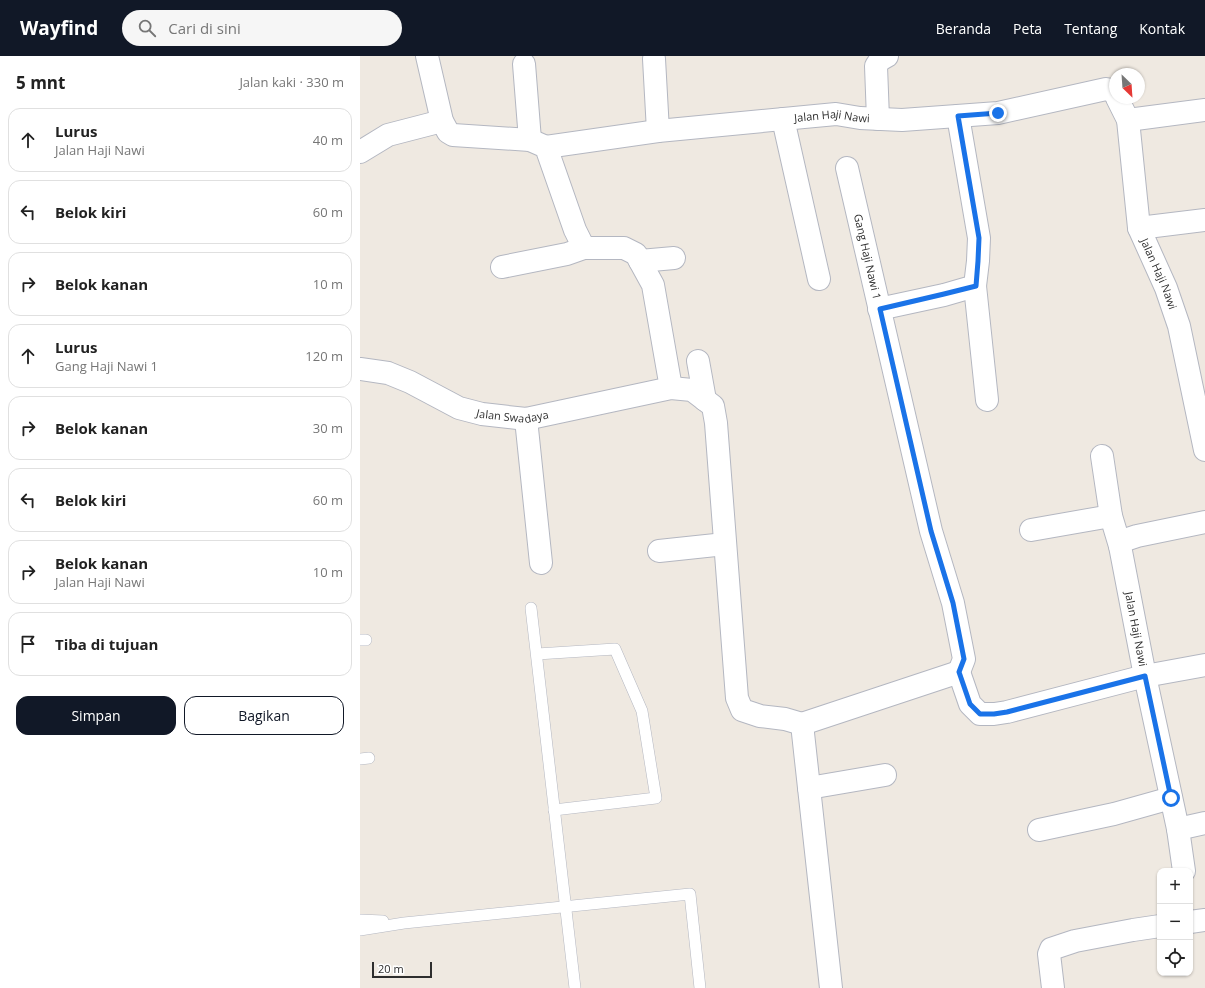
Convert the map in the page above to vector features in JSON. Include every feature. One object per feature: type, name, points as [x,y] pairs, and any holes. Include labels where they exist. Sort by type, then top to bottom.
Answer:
[{"type":"street","points":[[360,152],[388,135],[442,121],[427,56]]},
{"type":"street","points":[[878,119],[876,66],[880,60],[887,56]]},
{"type":"street","points":[[654,59],[658,131]]},
{"type":"street","points":[[524,64],[538,144],[584,248]]},
{"type":"street","name":"Jalan Haji Nawi","points":[[442,121],[448,132],[453,135],[538,144],[836,114],[860,118],[902,120],[998,113],[1109,90]]},
{"type":"street","name":"Jalan Haji Nawi","points":[[1120,104],[1128,120],[1139,228],[1166,288],[1179,326],[1205,450]]},
{"type":"street","points":[[1128,120],[1205,110]]},
{"type":"street","points":[[958,116],[979,238],[976,286],[987,400]]},
{"type":"street","points":[[783,119],[819,279]]},
{"type":"street","name":"Gang Haji Nawi 1","points":[[847,168],[931,531],[953,603],[964,659],[959,672]]},
{"type":"street","points":[[1139,228],[1205,220]]},
{"type":"street","points":[[502,267],[567,254],[584,248],[624,248],[636,254],[654,286],[671,388]]},
{"type":"street","points":[[640,261],[674,258]]},
{"type":"street","points":[[880,309],[976,286]]},
{"type":"street","points":[[698,361],[705,400],[713,406],[716,423],[737,698],[742,710],[760,716],[785,719],[802,724],[959,672],[970,704],[980,714],[994,714],[1007,712],[1145,676],[1205,665]]},
{"type":"street","name":"Jalan Swadaya","points":[[360,369],[388,373],[410,382],[458,408],[482,414],[526,419],[671,388],[692,390],[705,400]]},
{"type":"street","points":[[526,419],[541,563]]},
{"type":"street","name":"Jalan Haji Nawi","points":[[1102,456],[1111,516],[1120,546],[1145,676],[1178,829],[1184,868]]},
{"type":"street","points":[[1031,530],[1111,516]]},
{"type":"street","points":[[1120,546],[1125,540],[1137,536],[1205,522]]},
{"type":"street","points":[[659,551],[725,544]]},
{"type":"street","points":[[802,724],[831,988]]},
{"type":"street","points":[[809,788],[885,775]]},
{"type":"street","points":[[1039,830],[1114,814],[1171,798]]},
{"type":"street","points":[[1178,829],[1205,823]]},
{"type":"street","points":[[1053,988],[1049,954],[1051,949],[1056,946],[1075,941],[1157,926]]},
{"type":"lane","points":[[532,608],[575,988]]},
{"type":"lane","points":[[537,654],[615,649],[642,711],[656,798],[554,810]]},
{"type":"lane","points":[[360,930],[404,923],[690,894],[700,988]]},
{"type":"lane","points":[[360,920],[404,923]]},
{"type":"route","points":[[998,113],[958,116],[979,238],[976,286],[880,309],[931,531],[953,603],[964,659],[959,672],[970,704],[980,714],[1007,712],[1145,676],[1171,798]]}]
